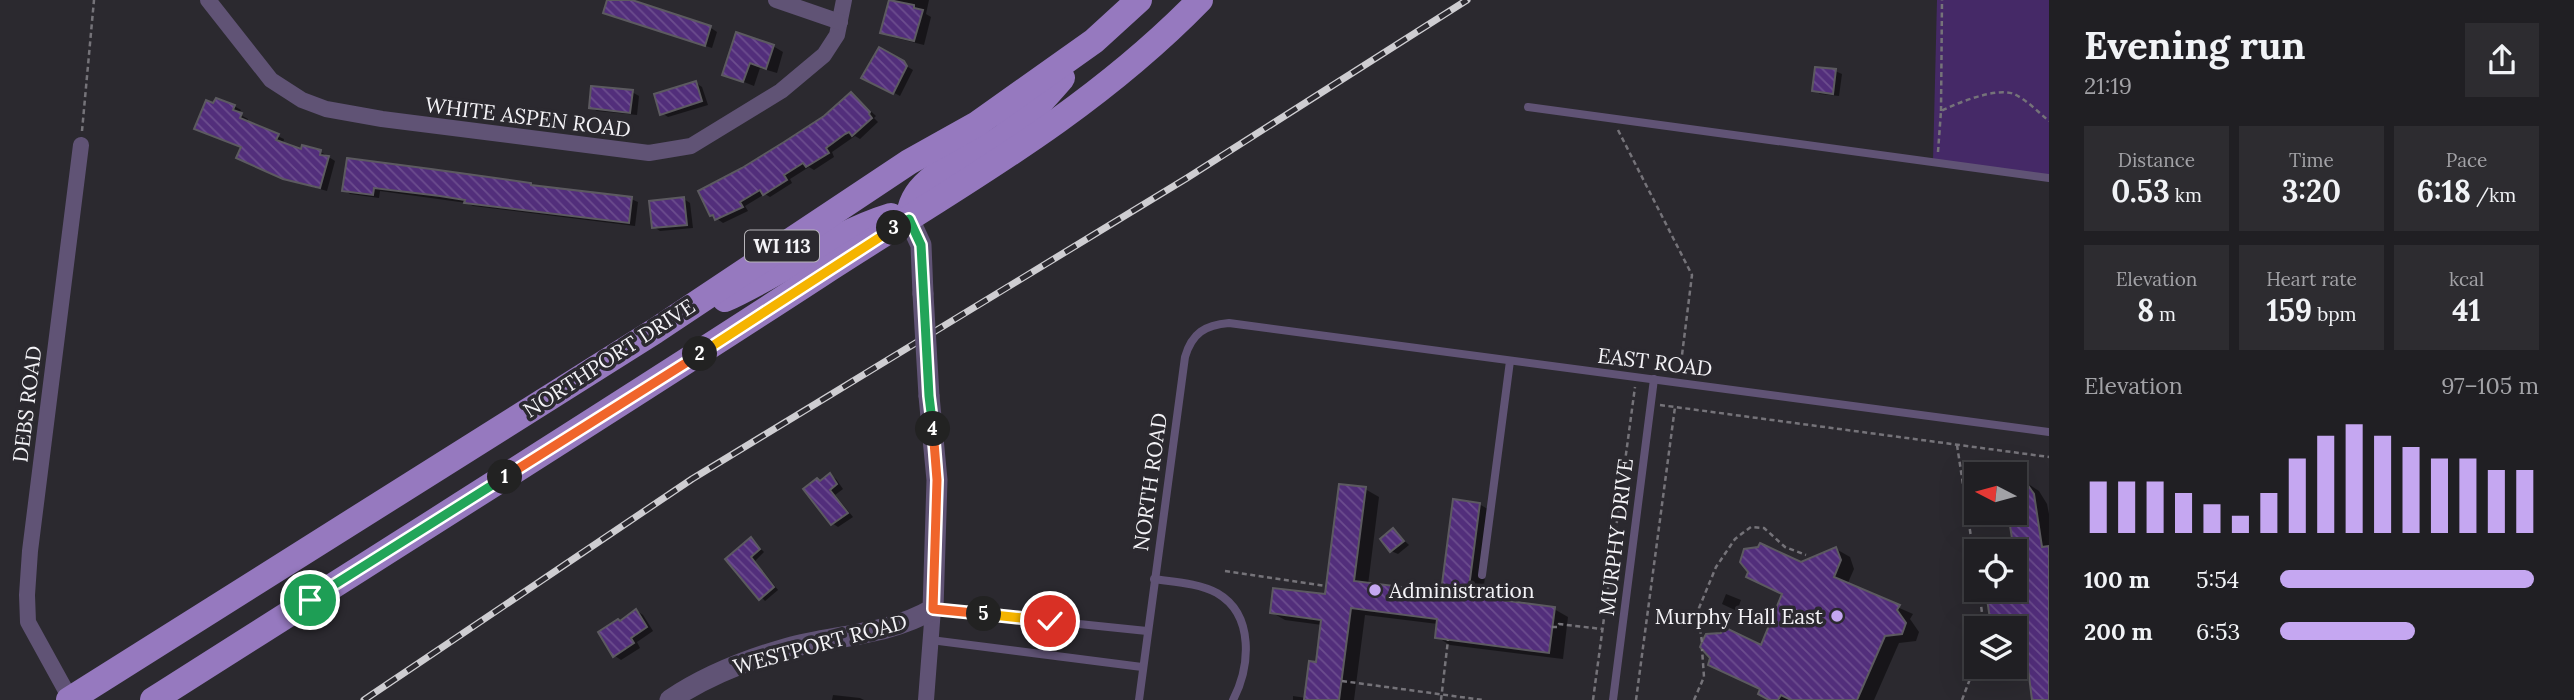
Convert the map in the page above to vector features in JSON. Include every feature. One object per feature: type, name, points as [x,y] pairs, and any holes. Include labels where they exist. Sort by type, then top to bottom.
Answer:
[{"type":"main road","name":"NORTHPORT DRIVE","points":[[70,700],[655,331],[909,162],[977,124],[1094,41],[1139,0]]},
{"type":"main road","name":"NORTHPORT DRIVE","points":[[153,700],[723,340],[1015,151],[1104,88],[1153,46],[1200,0]]},
{"type":"main road","points":[[655,331],[761,283],[849,233],[895,215],[909,219],[911,201],[923,187],[1001,138],[1030,114],[1094,41]]},
{"type":"street","name":"WHITE ASPEN ROAD","points":[[208,0],[250,57],[271,80],[302,100],[326,109],[382,119],[649,153],[691,146],[781,91],[824,55],[837,35],[844,0]]},
{"type":"street","points":[[776,0],[840,22]]},
{"type":"street","name":"DEBS ROAD","points":[[70,700],[29,622],[27,595],[30,551],[81,145]]},
{"type":"street","points":[[909,219],[921,245],[929,396],[937,480],[933,609],[926,700]]},
{"type":"street","name":"WESTPORT ROAD","points":[[670,700],[723,670],[750,659],[915,620],[933,609]]},
{"type":"lane","points":[[1528,107],[2049,178]]},
{"type":"lane","name":"NORTH ROAD","points":[[1139,700],[1182,376],[1189,345],[1194,336],[1207,326],[1229,323],[1256,326]]},
{"type":"lane","name":"EAST ROAD","points":[[1256,326],[2049,432]]},
{"type":"lane","points":[[1482,575],[1510,361]]},
{"type":"lane","name":"MURPHY DRIVE","points":[[1614,700],[1654,379]]},
{"type":"lane","points":[[1154,579],[1188,584],[1215,592],[1227,601],[1237,615],[1246,640],[1247,653],[1233,700]]},
{"type":"lane","points":[[933,609],[1147,631]]},
{"type":"lane","points":[[931,640],[1142,667]]},
{"type":"path","points":[[81,145],[94,0]]},
{"type":"path","points":[[1938,163],[1942,0]]},
{"type":"path","points":[[1941,111],[1958,102],[2011,93],[2049,121]]},
{"type":"path","points":[[1611,118],[1692,275],[1678,383]]},
{"type":"path","points":[[1593,700],[1636,377]]},
{"type":"path","points":[[1651,404],[2049,457]]},
{"type":"path","points":[[1636,700],[1675,407]]},
{"type":"path","points":[[1957,445],[1971,539]]},
{"type":"path","points":[[1702,642],[1699,608],[1716,567],[1735,539],[1751,527],[1764,528],[1785,547],[1806,555]]},
{"type":"path","points":[[1225,571],[1326,586]]},
{"type":"path","points":[[1552,627],[1558,627],[1559,624],[1603,629]]},
{"type":"path","points":[[1441,700],[1448,640]]},
{"type":"path","points":[[1694,700],[1704,677],[1702,649]]},
{"type":"path","points":[[1962,700],[1970,679]]},
{"type":"path","points":[[1342,681],[1483,700]]},
{"type":"shaded area","points":[[1937,0],[2049,0],[2049,178],[1933,162]]},
{"type":"building","points":[[607,0],[632,0],[711,26],[705,46],[603,13]]},
{"type":"building","points":[[889,0],[914,5],[914,8],[923,10],[914,41],[880,33]]},
{"type":"building","points":[[736,32],[774,45],[766,69],[750,63],[743,82],[722,75]]},
{"type":"building","points":[[879,47],[904,61],[907,66],[893,94],[861,78]]},
{"type":"building","points":[[1815,67],[1836,69],[1833,94],[1812,91]]},
{"type":"building","points":[[696,81],[702,101],[660,115],[654,94]]},
{"type":"building","points":[[591,86],[633,90],[630,113],[589,108]]},
{"type":"building","points":[[851,92],[870,112],[872,118],[852,136],[849,132],[845,134],[826,148],[829,153],[806,167],[803,163],[784,175],[787,180],[763,195],[760,190],[740,202],[743,207],[715,220],[713,215],[710,216],[698,191],[784,142],[824,116]]},
{"type":"building","points":[[216,98],[235,105],[233,110],[242,113],[240,118],[279,134],[276,140],[301,149],[302,145],[321,150],[320,155],[329,156],[320,188],[283,179],[236,158],[241,147],[194,129],[206,100],[213,103]]},
{"type":"building","points":[[347,158],[632,197],[629,223],[464,203],[465,200],[374,188],[373,195],[342,191]]},
{"type":"building","points":[[684,197],[687,225],[652,228],[649,201]]},
{"type":"building","points":[[830,473],[837,484],[830,490],[848,513],[831,525],[803,489],[817,478],[820,481]]},
{"type":"building","name":"Administration","points":[[1339,484],[1366,487],[1354,581],[1441,592],[1453,499],[1480,503],[1469,587],[1478,588],[1477,597],[1555,607],[1549,653],[1435,638],[1437,619],[1351,608],[1339,700],[1304,700],[1309,661],[1316,662],[1321,620],[1270,613],[1273,588],[1325,594]]},
{"type":"building","points":[[2027,484],[2034,494],[2042,547],[2049,546],[2049,700],[2032,700],[2027,660],[2027,616],[1990,616],[1987,602],[2027,602],[2027,539],[2012,539],[2010,525],[2027,525]]},
{"type":"building","points":[[1393,528],[1404,541],[1390,552],[1380,539]]},
{"type":"building","points":[[751,537],[760,549],[751,557],[774,587],[759,600],[725,559]]},
{"type":"building","name":"Murphy Hall East","points":[[1760,543],[1801,562],[1836,547],[1841,560],[1834,577],[1900,605],[1897,610],[1906,623],[1902,634],[1885,636],[1857,700],[1791,700],[1781,695],[1778,700],[1769,700],[1758,694],[1760,689],[1708,665],[1710,658],[1700,647],[1702,642],[1706,634],[1721,633],[1724,627],[1761,645],[1782,594],[1746,577],[1748,572],[1740,562],[1744,549],[1758,547]]},
{"type":"building","points":[[636,609],[647,627],[631,638],[634,643],[613,657],[598,632]]},
{"type":"railway","points":[[364,700],[692,479],[1187,178],[1467,0]]},
{"type":"place","name":"Administration","points":[[1375,590]]},
{"type":"place","name":"Murphy Hall East","points":[[1837,616]]},
{"type":"route","points":[[310,600],[723,340],[909,219],[921,245],[930,411],[937,480],[933,609],[1050,621]]}]
